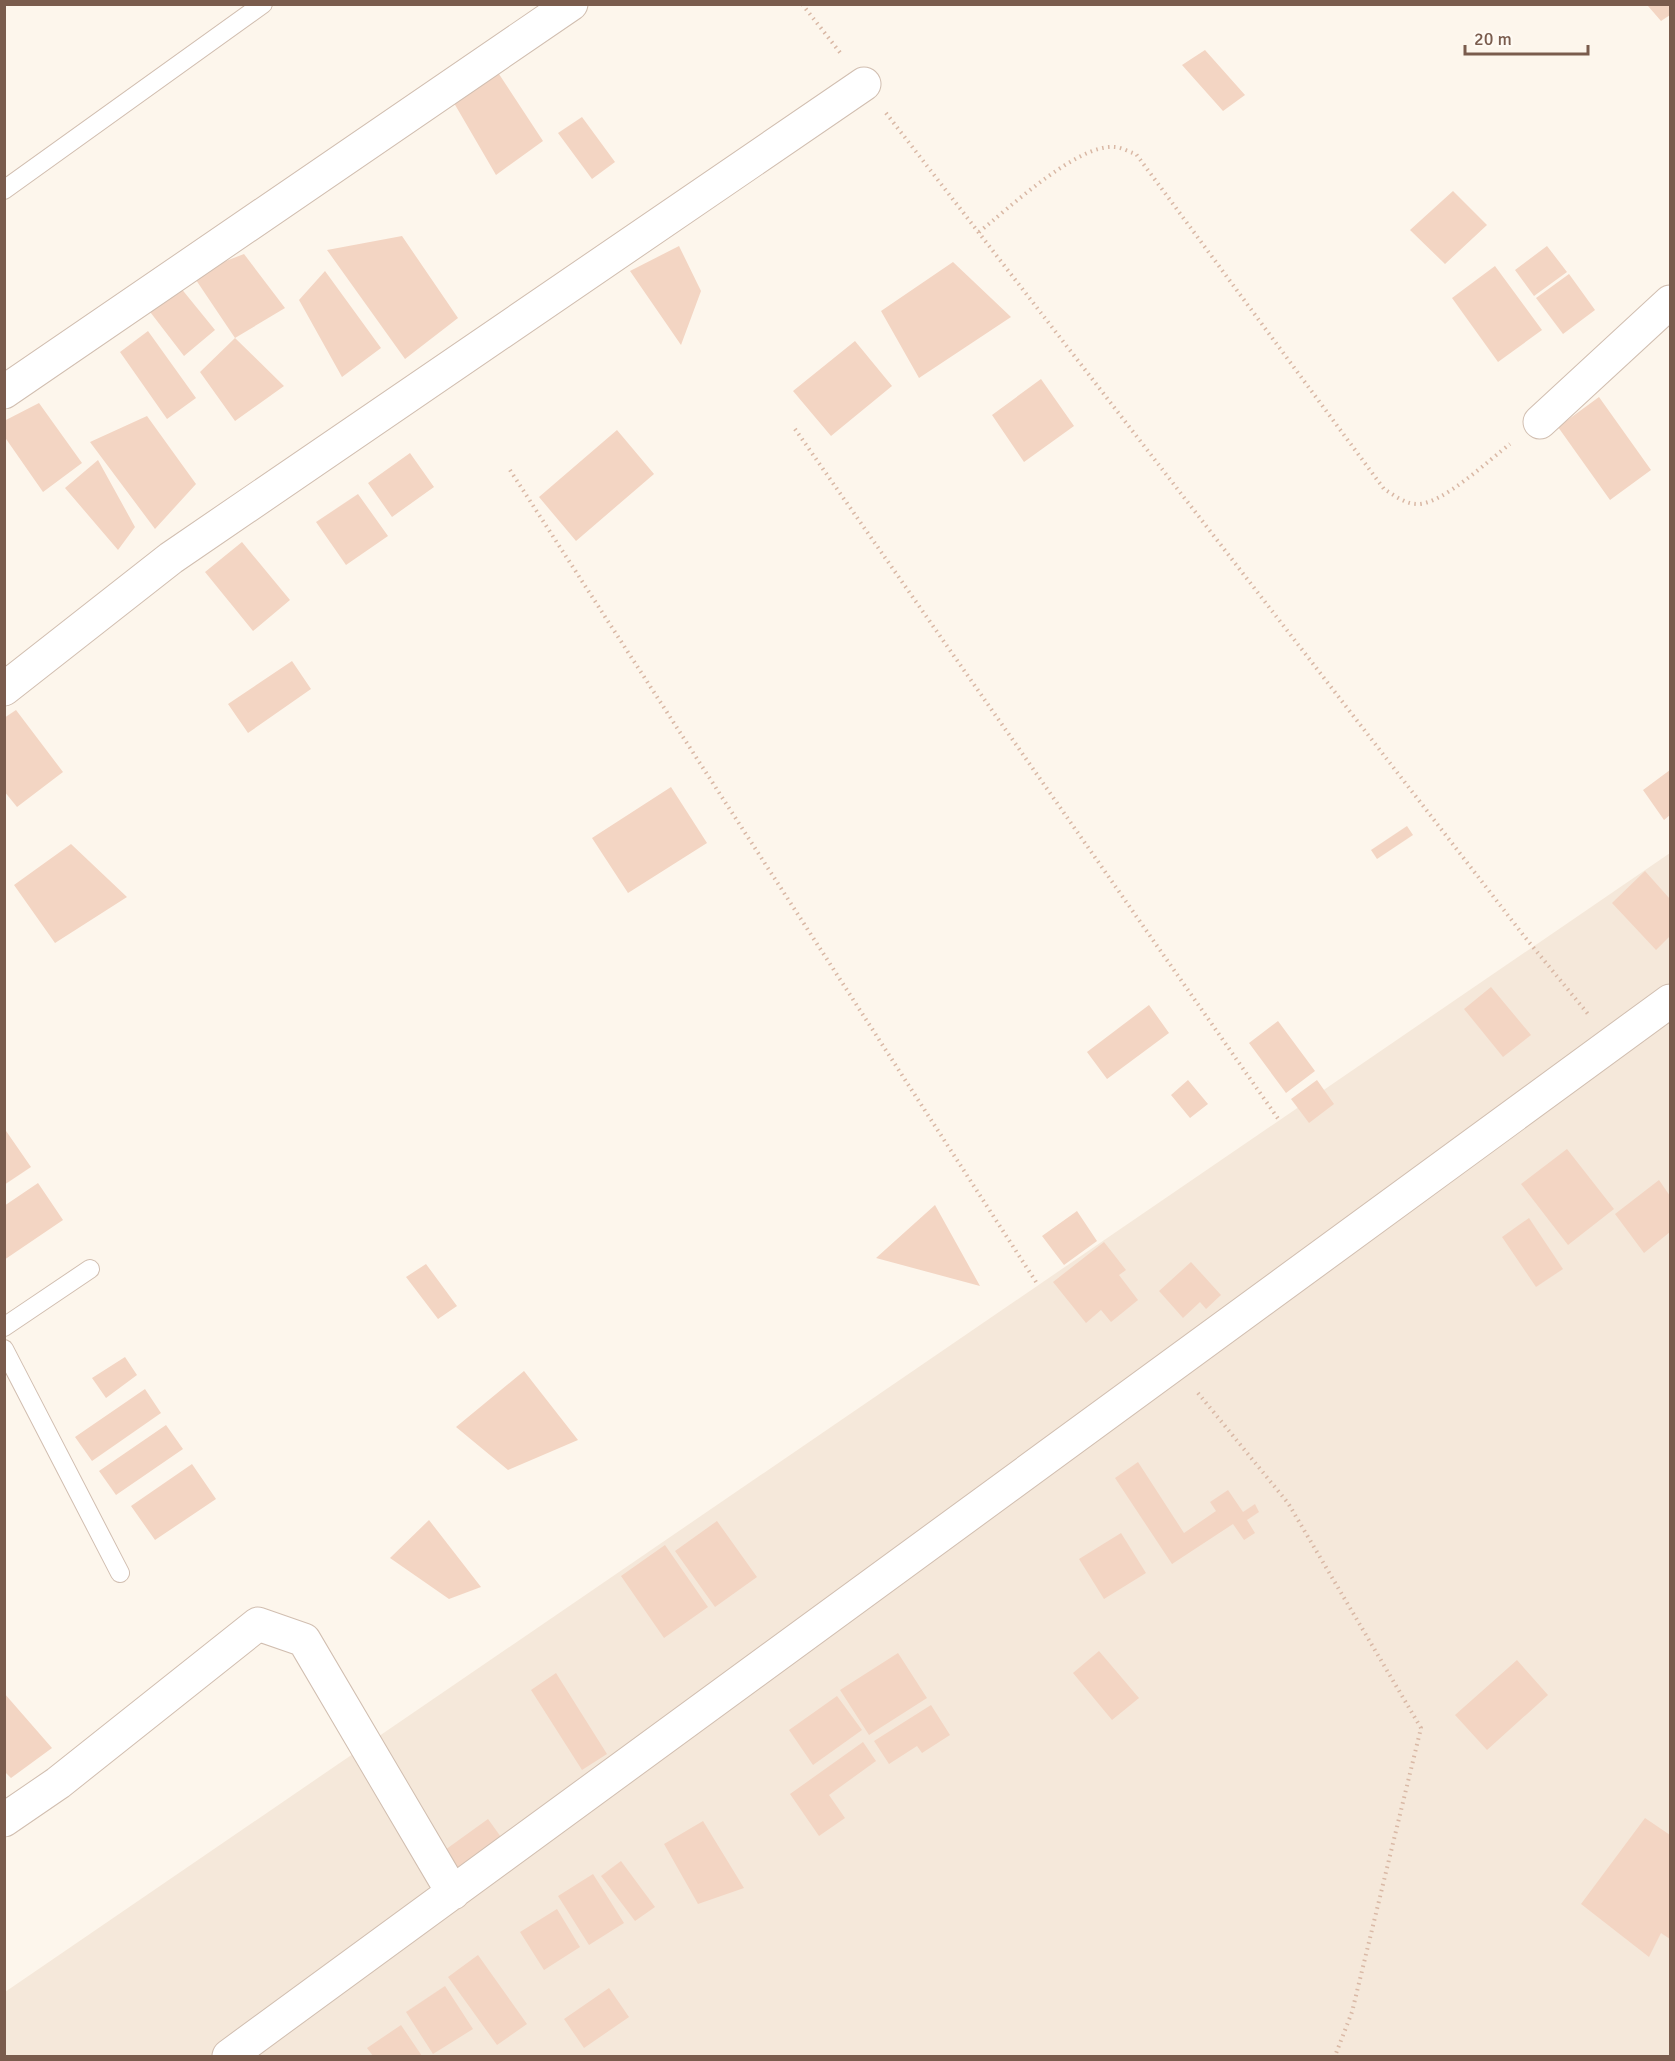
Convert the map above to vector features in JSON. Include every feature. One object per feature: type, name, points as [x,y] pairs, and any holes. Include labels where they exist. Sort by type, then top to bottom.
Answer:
[{"type":"street","points":[[4,392],[571,4]]},
{"type":"street","points":[[4,689],[171,558],[864,84]]},
{"type":"street","points":[[1540,422],[1671,302]]},
{"type":"street","points":[[230,2056],[1671,1000]]},
{"type":"street","points":[[4,1820],[58,1783],[258,1624],[304,1640],[453,1893]]},
{"type":"lane","points":[[4,190],[263,4]]},
{"type":"lane","points":[[4,1327],[90,1269]]},
{"type":"lane","points":[[4,1349],[120,1572]]},
{"type":"path","points":[[802,4],[1517,927],[1613,1044]]},
{"type":"path","points":[[978,232],[1057,171],[1087,152],[1114,147],[1136,154],[1384,489],[1402,500],[1418,504],[1438,498],[1540,422]]},
{"type":"path","points":[[795,429],[1279,1120]]},
{"type":"path","points":[[510,470],[1038,1285]]},
{"type":"path","points":[[1175,1364],[1288,1503],[1421,1728],[1352,2012],[1335,2056]]},
{"type":"shaded area","points":[[1670,853],[1670,2056],[5,2056],[5,1992]]},
{"type":"building","points":[[1650,4],[1670,4],[1670,15],[1661,21],[1648,6]]},
{"type":"building","points":[[1205,50],[1245,95],[1223,111],[1182,65]]},
{"type":"building","points":[[497,71],[543,141],[496,175],[454,103]]},
{"type":"building","points":[[582,117],[615,162],[592,179],[558,133]]},
{"type":"building","points":[[1453,191],[1487,225],[1445,264],[1410,230]]},
{"type":"building","points":[[402,236],[458,318],[405,359],[327,250]]},
{"type":"building","points":[[679,246],[701,291],[681,345],[630,271]]},
{"type":"building","points":[[1547,246],[1567,272],[1534,296],[1515,270]]},
{"type":"building","points":[[244,254],[285,308],[235,338],[192,274]]},
{"type":"building","points":[[953,262],[1011,317],[919,378],[881,311]]},
{"type":"building","points":[[1495,266],[1542,330],[1498,362],[1452,298]]},
{"type":"building","points":[[325,271],[381,348],[342,377],[299,300]]},
{"type":"building","points":[[1569,274],[1595,310],[1563,334],[1536,298]]},
{"type":"building","points":[[180,287],[215,330],[184,356],[144,304]]},
{"type":"building","points":[[148,331],[196,398],[167,419],[120,352]]},
{"type":"building","points":[[235,338],[284,386],[235,421],[200,372]]},
{"type":"building","points":[[855,341],[892,386],[831,436],[793,391]]},
{"type":"building","points":[[1041,379],[1074,426],[1024,462],[992,415]]},
{"type":"building","points":[[1599,397],[1651,470],[1610,500],[1558,427]]},
{"type":"building","points":[[39,403],[82,463],[43,492],[4,436],[4,421]]},
{"type":"building","points":[[147,416],[196,484],[155,529],[90,442]]},
{"type":"building","points":[[617,430],[654,474],[576,541],[539,497]]},
{"type":"building","points":[[410,453],[434,487],[392,517],[368,483]]},
{"type":"building","points":[[98,460],[135,527],[118,550],[65,488]]},
{"type":"building","points":[[358,494],[388,536],[346,565],[316,522]]},
{"type":"building","points":[[242,542],[290,600],[253,631],[205,572]]},
{"type":"building","points":[[292,661],[311,689],[248,733],[228,704]]},
{"type":"building","points":[[16,710],[63,772],[17,807],[4,791],[4,718]]},
{"type":"building","points":[[1670,770],[1670,815],[1664,820],[1643,790]]},
{"type":"building","points":[[671,787],[707,843],[628,893],[592,838]]},
{"type":"building","points":[[1407,826],[1413,835],[1377,859],[1371,850]]},
{"type":"building","points":[[71,844],[127,897],[55,943],[14,885]]},
{"type":"building","points":[[1645,871],[1670,899],[1670,936],[1656,950],[1612,903]]},
{"type":"building","points":[[1491,987],[1531,1035],[1503,1057],[1464,1009]]},
{"type":"building","points":[[1149,1005],[1169,1033],[1107,1079],[1087,1052]]},
{"type":"building","points":[[1278,1021],[1315,1071],[1286,1093],[1249,1043]]},
{"type":"building","points":[[1188,1080],[1208,1104],[1190,1118],[1171,1095]]},
{"type":"building","points":[[1317,1080],[1334,1104],[1309,1123],[1291,1099]]},
{"type":"building","points":[[4,1128],[31,1167],[4,1185]]},
{"type":"building","points":[[1567,1149],[1614,1209],[1568,1245],[1521,1184]]},
{"type":"building","points":[[1659,1180],[1670,1196],[1670,1232],[1644,1253],[1615,1214]]},
{"type":"building","points":[[38,1183],[63,1220],[4,1260],[4,1206]]},
{"type":"building","points":[[935,1205],[980,1286],[876,1258]]},
{"type":"building","points":[[1077,1211],[1097,1241],[1064,1265],[1042,1236]]},
{"type":"building","points":[[1529,1218],[1563,1269],[1536,1287],[1502,1237]]},
{"type":"building","points":[[1104,1242],[1126,1270],[1119,1275],[1138,1300],[1111,1322],[1101,1310],[1086,1323],[1053,1282]]},
{"type":"building","points":[[1191,1262],[1221,1295],[1206,1309],[1200,1302],[1183,1318],[1159,1291]]},
{"type":"building","points":[[426,1264],[457,1306],[438,1319],[406,1277]]},
{"type":"building","points":[[125,1357],[137,1375],[106,1398],[92,1378]]},
{"type":"building","points":[[524,1371],[578,1440],[508,1470],[456,1427]]},
{"type":"building","points":[[145,1389],[161,1413],[92,1461],[75,1437]]},
{"type":"building","points":[[166,1425],[183,1449],[116,1495],[99,1471]]},
{"type":"building","points":[[1138,1462],[1184,1533],[1216,1511],[1210,1502],[1228,1490],[1243,1512],[1255,1504],[1259,1512],[1247,1520],[1255,1533],[1244,1540],[1233,1524],[1172,1564],[1115,1478]]},
{"type":"building","points":[[192,1464],[216,1499],[155,1540],[131,1506]]},
{"type":"building","points":[[429,1520],[481,1587],[449,1599],[390,1558]]},
{"type":"building","points":[[717,1521],[757,1577],[715,1607],[675,1551]]},
{"type":"building","points":[[1121,1533],[1146,1573],[1104,1599],[1079,1559]]},
{"type":"building","points":[[665,1545],[708,1607],[664,1638],[621,1576]]},
{"type":"building","points":[[1099,1651],[1139,1698],[1112,1720],[1073,1673]]},
{"type":"building","points":[[898,1653],[927,1698],[869,1735],[840,1690]]},
{"type":"building","points":[[1517,1660],[1548,1695],[1487,1750],[1455,1715]]},
{"type":"building","points":[[556,1673],[607,1754],[582,1770],[531,1690]]},
{"type":"building","points":[[4,1693],[52,1748],[11,1778],[4,1771]]},
{"type":"building","points":[[837,1696],[862,1730],[813,1765],[789,1730]]},
{"type":"building","points":[[931,1705],[950,1735],[922,1753],[917,1746],[889,1764],[874,1741]]},
{"type":"building","points":[[863,1742],[876,1761],[829,1795],[845,1818],[819,1836],[790,1794]]},
{"type":"building","points":[[1645,1818],[1670,1835],[1670,1939],[1661,1933],[1649,1957],[1581,1904]]},
{"type":"building","points":[[488,1819],[506,1844],[463,1875],[445,1850]]},
{"type":"building","points":[[703,1821],[744,1888],[698,1904],[664,1844]]},
{"type":"building","points":[[621,1861],[655,1907],[635,1921],[601,1876]]},
{"type":"building","points":[[593,1874],[624,1923],[589,1945],[558,1896]]},
{"type":"building","points":[[557,1909],[580,1947],[544,1970],[520,1932]]},
{"type":"building","points":[[478,1955],[527,2024],[497,2045],[448,1977]]},
{"type":"building","points":[[445,1986],[473,2029],[433,2054],[406,2012]]},
{"type":"building","points":[[609,1988],[629,2017],[584,2048],[564,2019]]},
{"type":"building","points":[[401,2025],[422,2056],[373,2056],[367,2048]]}]
